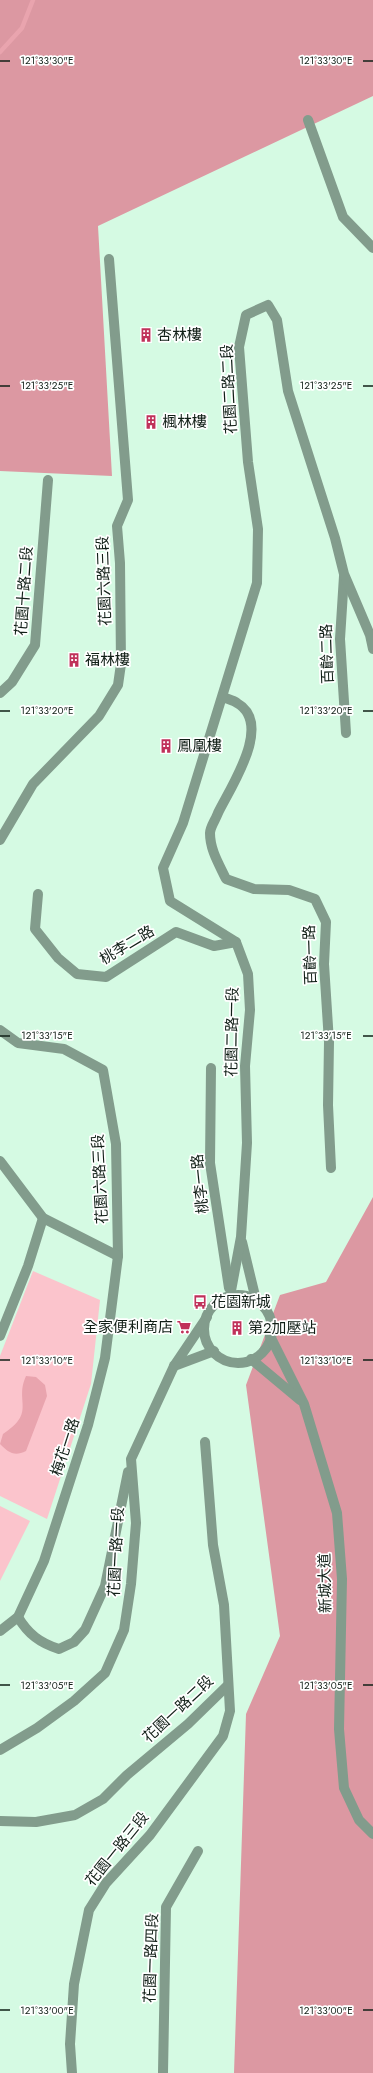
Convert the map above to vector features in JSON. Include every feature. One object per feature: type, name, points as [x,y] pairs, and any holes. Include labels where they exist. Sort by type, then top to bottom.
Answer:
[{"type":"street","points":[[308,120],[343,216],[373,248]]},
{"type":"street","name":"花園六路三段","points":[[0,840],[34,784],[99,716],[118,685],[122,664],[120,563],[117,526],[128,500],[109,259]]},
{"type":"street","name":"花園二路二段","points":[[223,697],[257,583],[258,529],[248,462],[239,347],[246,315],[268,305],[277,320],[288,392],[335,538],[344,574],[370,636],[373,649]]},
{"type":"street","name":"花園十路二段","points":[[0,693],[12,682],[35,645],[48,480]]},
{"type":"street","name":"百齡二路","points":[[344,574],[340,639],[346,733]]},
{"type":"street","points":[[223,697],[183,823],[162,868],[170,901],[236,942]]},
{"type":"street","name":"百齡一路","points":[[223,697],[238,703],[249,715],[252,740],[242,768],[227,795],[210,832],[213,854],[226,879],[254,889],[289,890],[315,899],[326,922],[324,964],[329,1042],[328,1105],[331,1168]]},
{"type":"street","name":"桃李二路","points":[[38,894],[35,930],[58,958],[77,974],[106,977],[176,932],[214,946],[236,942]]},
{"type":"street","name":"花園二路一段","points":[[230,1296],[241,1237],[247,1143],[245,1066],[250,1010],[248,974],[236,942]]},
{"type":"street","name":"花園六路三段","points":[[0,1030],[18,1043],[64,1048],[102,1070],[116,1144],[118,1256]]},
{"type":"street","name":"桃李一路","points":[[211,1068],[210,1163],[230,1296]]},
{"type":"street","points":[[0,1161],[43,1218],[118,1256]]},
{"type":"street","points":[[0,1336],[28,1266],[43,1218]]},
{"type":"street","points":[[241,1237],[256,1300]]},
{"type":"street","name":"梅花一路","points":[[0,1631],[18,1617],[44,1561],[88,1425],[105,1358],[118,1256]]},
{"type":"street","points":[[230,1296],[247,1296],[256,1300],[264,1307],[270,1316],[272,1326],[268,1347],[260,1355],[241,1363],[231,1363],[221,1359],[208,1345],[205,1336],[204,1326],[211,1309],[222,1299],[230,1296]]},
{"type":"street","name":"花園一路一段","points":[[0,1750],[44,1724],[74,1701],[105,1673],[124,1630],[132,1584],[136,1523],[131,1459],[174,1366],[207,1317]]},
{"type":"street","name":"新城大道","points":[[270,1336],[304,1404],[337,1513],[342,1579],[338,1730],[344,1788],[358,1820],[373,1834]]},
{"type":"street","points":[[174,1366],[214,1352]]},
{"type":"street","points":[[250,1359],[304,1404]]},
{"type":"street","name":"花園一路二段","points":[[0,1821],[36,1822],[75,1815],[103,1799],[127,1775],[188,1724],[227,1686],[228,1663],[224,1605],[213,1545],[205,1442]]},
{"type":"street","points":[[18,1617],[26,1630],[36,1639],[59,1649],[74,1642],[84,1630],[105,1586],[131,1459]]},
{"type":"street","name":"花園一路三段","points":[[72,2073],[70,2044],[74,1984],[89,1910],[106,1883],[150,1835],[223,1736],[230,1711],[227,1686]]},
{"type":"street","name":"花園一路四段","points":[[163,2073],[166,1908],[198,1851]]},
{"type":"shaded area","points":[[0,0],[373,0],[373,96],[98,226],[112,476],[0,471]]},
{"type":"shaded area","points":[[373,1197],[373,2073],[234,2073],[246,1714],[280,1636],[246,1385],[280,1295],[326,1282]]},
{"type":"shaded area","points":[[33,1271],[100,1300],[91,1384],[47,1519],[0,1496],[0,1356]]},
{"type":"shaded area","points":[[26,1376],[36,1377],[45,1385],[47,1396],[26,1451],[15,1454],[0,1444],[3,1434],[13,1426],[22,1413],[22,1393]]},
{"type":"shaded area","points":[[0,1506],[30,1521],[0,1581]]},
{"type":"waterway","points":[[0,52],[22,28],[33,0]]},
{"type":"place","name":"杏林樓","points":[[146,335]]},
{"type":"place","name":"楓林樓","points":[[151,422]]},
{"type":"place","name":"福林樓","points":[[74,660]]},
{"type":"place","name":"鳳凰樓","points":[[166,746]]},
{"type":"place","name":"花園新城","points":[[200,1302]]},
{"type":"place","name":"全家便利商店","points":[[184,1327]]},
{"type":"place","name":"第2加壓站","points":[[237,1328]]}]
